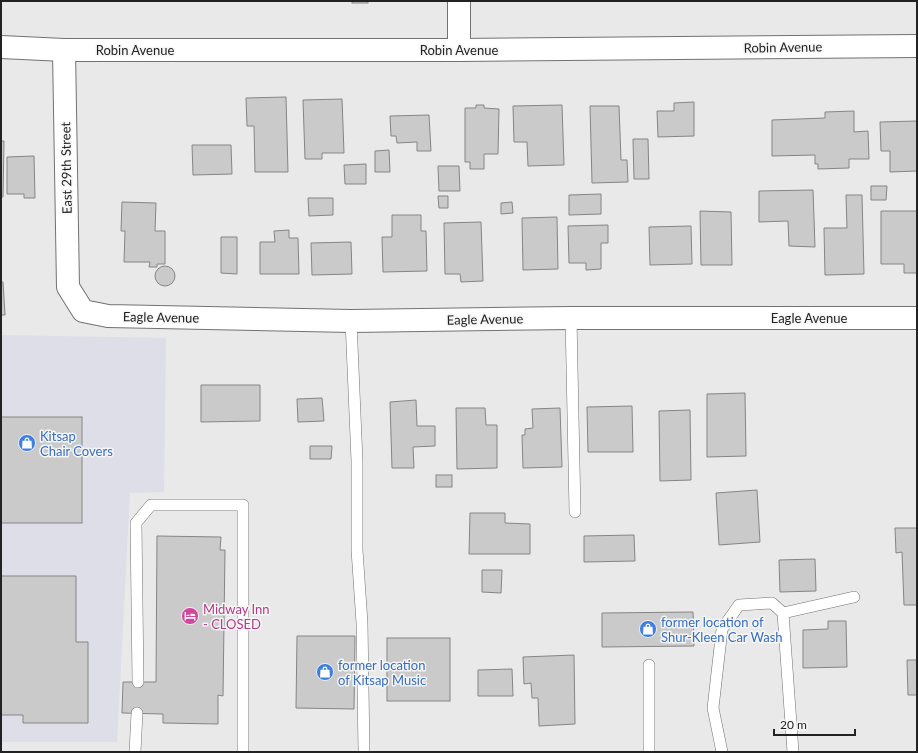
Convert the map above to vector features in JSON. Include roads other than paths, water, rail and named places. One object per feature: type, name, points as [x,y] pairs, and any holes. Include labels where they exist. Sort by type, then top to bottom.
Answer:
[{"type":"street","points":[[459,1],[459,50]]},
{"type":"street","name":"Robin Avenue","points":[[1,47],[64,50],[459,50],[917,46]]},
{"type":"street","name":"East 29th Street","points":[[64,50],[68,287]]},
{"type":"street","name":"Eagle Avenue","points":[[68,287],[83,311],[108,316],[351,321],[571,318],[917,318]]},
{"type":"lane","points":[[571,318],[575,512]]},
{"type":"lane","points":[[351,321],[356,437],[357,550],[362,623],[364,752]]},
{"type":"lane","points":[[138,682],[136,523],[151,505],[243,505],[243,752]]},
{"type":"lane","points":[[784,613],[854,597]]},
{"type":"lane","points":[[722,752],[713,708],[722,629],[739,605],[772,603],[784,613],[793,752]]},
{"type":"lane","points":[[649,665],[649,752]]},
{"type":"lane","points":[[135,752],[137,713]]},
{"type":"place","name":"Kitsap Chair Covers","points":[[27,443]]},
{"type":"place","name":"Midway Inn - CLOSED","points":[[190,616]]},
{"type":"place","name":"former location of Shur-Kleen Car Wash","points":[[648,629]]},
{"type":"place","name":"former location of Kitsap Music","points":[[325,672]]}]
